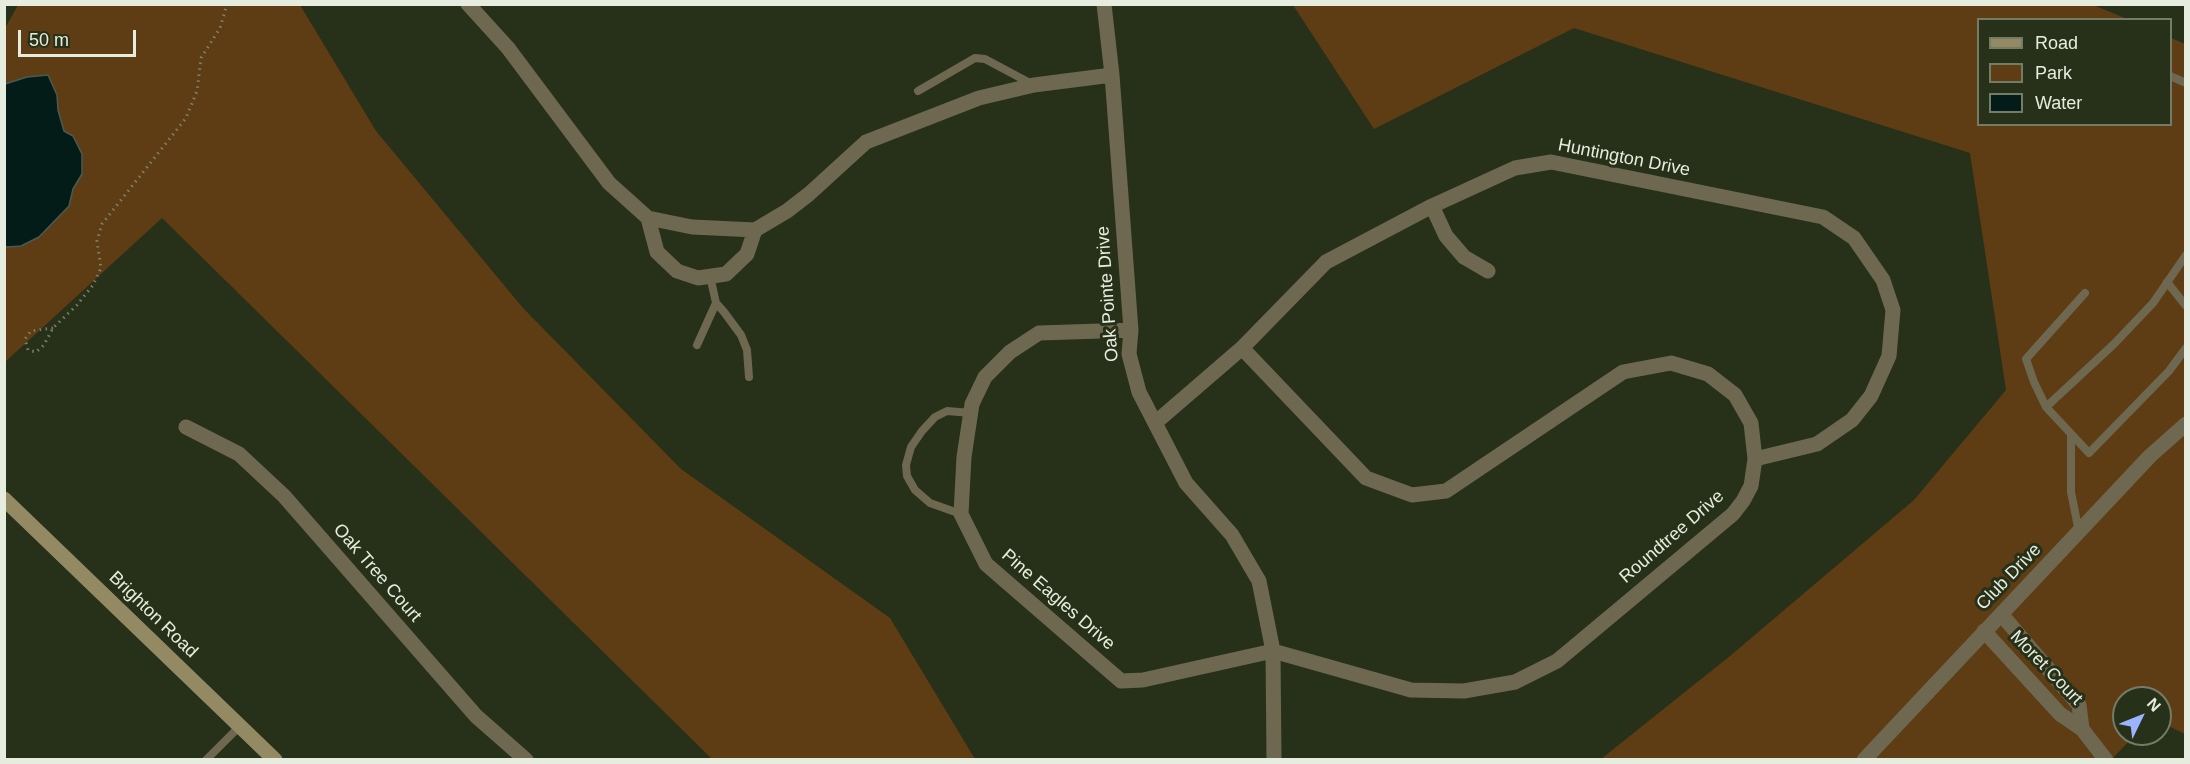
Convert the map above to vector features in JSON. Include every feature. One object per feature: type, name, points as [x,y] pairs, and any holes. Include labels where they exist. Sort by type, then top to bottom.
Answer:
[{"type":"street","points":[[468,4],[508,48],[609,183],[648,218],[692,227],[755,230],[787,211],[809,194],[866,142],[979,98],[1034,85],[1112,75]]},
{"type":"street","name":"Oak Pointe Drive","points":[[1104,4],[1112,75],[1131,330],[1129,354],[1139,392],[1186,483],[1232,535],[1259,581],[1273,651],[1274,759]]},
{"type":"street","name":"Huntington Drive","points":[[1155,423],[1242,348],[1326,262],[1431,207],[1515,168],[1551,162],[1823,217],[1854,238],[1883,280],[1893,310],[1888,356],[1871,396],[1852,420],[1817,444],[1755,459]]},
{"type":"street","points":[[1431,207],[1446,236],[1464,257],[1488,271]]},
{"type":"street","points":[[648,218],[657,252],[677,271],[698,278],[726,274],[747,254],[755,230]]},
{"type":"street","name":"Pine Eagles Drive","points":[[1131,330],[1039,333],[1010,352],[985,377],[972,404],[964,457],[961,514],[986,564],[1120,681],[1143,680],[1273,651]]},
{"type":"street","name":"Roundtree Drive","points":[[1242,348],[1366,478],[1412,495],[1446,491],[1623,372],[1671,363],[1708,374],[1736,395],[1751,423],[1755,459],[1751,486],[1733,514],[1557,661],[1515,682],[1464,691],[1411,690],[1273,651]]},
{"type":"street","name":"Club Drive","points":[[1864,759],[2150,456],[2186,424]]},
{"type":"street","name":"Oak Tree Court","points":[[186,427],[240,454],[284,496],[476,716],[526,759]]},
{"type":"street","name":"Brighton Road","points":[[4,499],[275,759]]},
{"type":"street","name":"Moret Court","points":[[2001,614],[2079,705],[2082,729]]},
{"type":"street","name":"Moret Court","points":[[1984,631],[2060,714],[2082,729],[2106,759]]},
{"type":"lane","points":[[918,91],[975,58],[985,59],[1034,85]]},
{"type":"lane","points":[[2172,77],[2186,83]]},
{"type":"lane","points":[[2046,407],[2114,344],[2153,303],[2186,255]]},
{"type":"lane","points":[[710,276],[716,303],[741,335],[747,350],[749,377]]},
{"type":"lane","points":[[2167,282],[2186,306]]},
{"type":"lane","points":[[2085,293],[2026,359],[2046,407],[2089,453],[2169,371],[2186,348]]},
{"type":"lane","points":[[697,345],[716,303]]},
{"type":"lane","points":[[961,514],[941,509],[915,490],[907,476],[906,465],[911,447],[921,430],[935,417],[947,411],[971,413]]},
{"type":"lane","points":[[2071,433],[2071,492],[2079,533]]},
{"type":"lane","points":[[206,759],[240,726]]},
{"type":"path","points":[[52,328],[31,331],[25,339],[28,350],[36,352],[44,345],[52,328],[77,305],[93,285],[101,268],[97,241],[102,224],[186,118],[197,91],[201,58],[220,28],[227,4]]},
{"type":"green space","points":[[2091,4],[2125,18],[1977,18],[1977,126],[2172,126],[2172,38],[2185,44],[2185,734],[2172,728],[2172,686],[2112,686],[2112,746],[2124,746],[2112,759],[1601,759],[1730,656],[1914,500],[2006,390],[1970,153],[1574,28],[1374,129],[1293,5]]},
{"type":"green space","points":[[18,5],[300,5],[376,131],[523,308],[681,469],[890,618],[975,759],[712,759],[162,218],[5,362],[4,30]]},
{"type":"water","points":[[48,75],[57,95],[58,110],[64,131],[73,136],[82,154],[82,174],[73,189],[69,206],[39,237],[21,246],[7,247],[4,245],[5,84],[27,77]]}]
